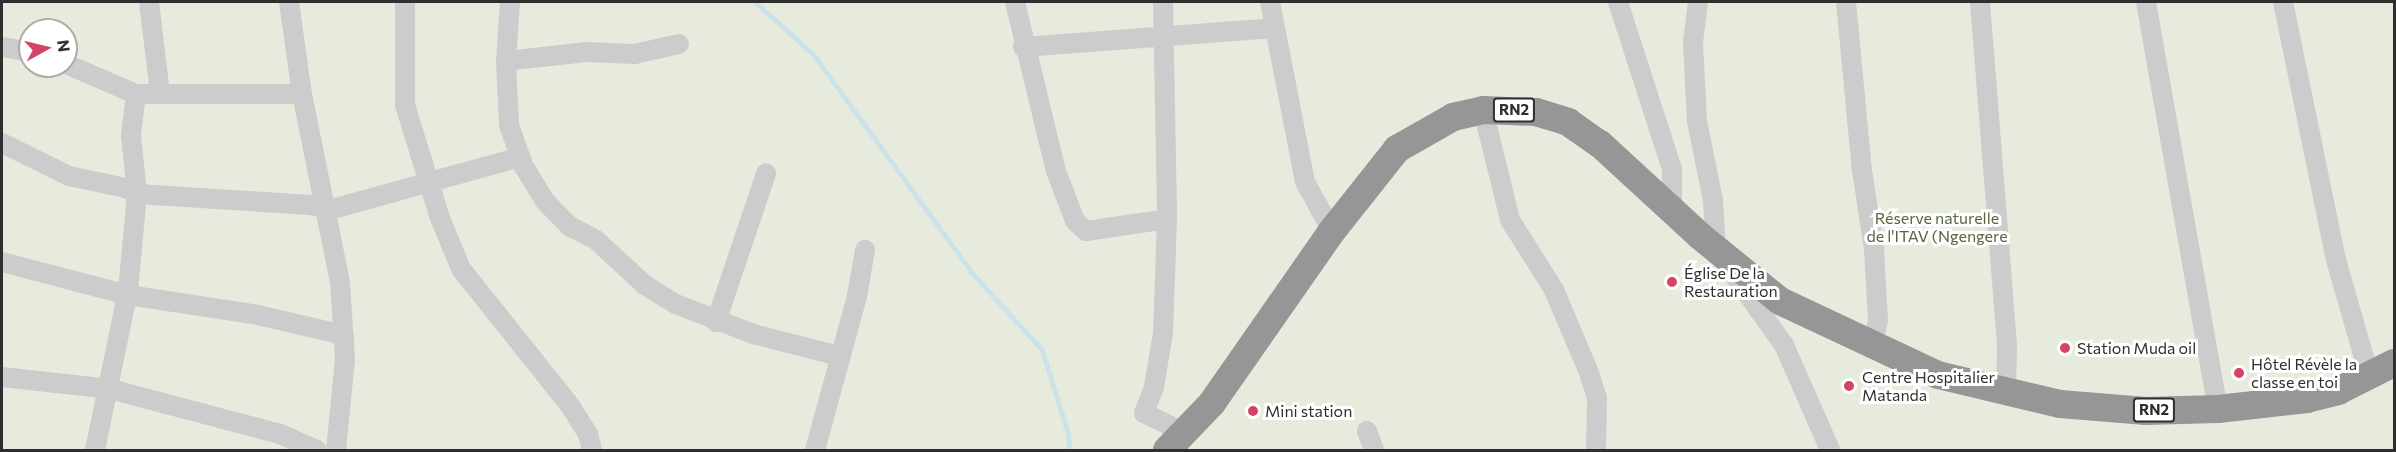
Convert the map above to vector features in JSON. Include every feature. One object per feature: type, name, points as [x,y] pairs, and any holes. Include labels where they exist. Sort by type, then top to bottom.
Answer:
[{"type":"highway","name":"RN2","points":[[1176,442],[1212,403],[1332,231],[1397,149],[1453,117],[1483,110],[1536,112],[1568,122],[1600,144],[1716,250],[1780,301],[1938,375],[2060,404],[2146,411],[2218,410],[2296,402],[2338,391],[2394,363]]},
{"type":"street","points":[[149,2],[160,93]]},
{"type":"street","points":[[288,2],[302,94],[329,210],[344,335],[342,405],[336,450]]},
{"type":"street","points":[[405,2],[405,105],[428,182],[461,269],[571,407],[588,434],[592,450]]},
{"type":"street","points":[[510,2],[506,61],[509,125],[520,157],[545,201],[569,226],[596,240],[645,285],[716,322],[791,346],[839,356]]},
{"type":"street","points":[[1015,2],[1023,47],[1056,171],[1075,221],[1086,231],[1167,219]]},
{"type":"street","points":[[1163,2],[1167,219],[1163,333],[1154,387],[1144,413],[1176,442]]},
{"type":"street","points":[[1270,2],[1305,182],[1332,231]]},
{"type":"street","points":[[1618,2],[1672,169],[1672,210]]},
{"type":"street","points":[[1698,2],[1693,42],[1697,121],[1713,200],[1716,250],[1784,345],[1830,450]]},
{"type":"street","points":[[1846,2],[1862,170],[1874,249],[1878,320],[1873,346]]},
{"type":"street","points":[[1980,2],[2007,345],[2006,393]]},
{"type":"street","points":[[2146,2],[2218,410]]},
{"type":"street","points":[[2283,2],[2336,260],[2369,375]]},
{"type":"street","points":[[1023,47],[1274,28]]},
{"type":"street","points":[[506,61],[586,52],[635,54],[679,44]]},
{"type":"street","points":[[2,47],[18,50]]},
{"type":"street","points":[[78,69],[136,94],[302,94]]},
{"type":"street","points":[[95,450],[110,389],[128,295],[137,194],[131,135],[136,94]]},
{"type":"street","points":[[1483,110],[1510,220],[1554,290],[1588,370],[1597,398],[1596,450]]},
{"type":"street","points":[[2,143],[69,176],[126,188],[137,194],[311,206],[329,210],[520,157]]},
{"type":"street","points":[[716,322],[766,173]]},
{"type":"street","points":[[815,450],[857,296],[865,250]]},
{"type":"street","points":[[2,262],[128,295],[258,315],[344,335]]},
{"type":"street","points":[[2,377],[110,389],[280,434],[317,450]]},
{"type":"street","points":[[1366,431],[1374,450]]},
{"type":"green space","name":"Réserve naturelle de l'ITAV (Ngengere","points":[[2,2],[2394,2],[2394,450],[2,450]]},
{"type":"waterway","points":[[755,2],[813,54],[972,273],[1042,350],[1068,434],[1069,450]]},
{"type":"place","name":"Église De la Restauration","points":[[1672,282]]},
{"type":"place","name":"Station Muda oil","points":[[2065,348]]},
{"type":"place","name":"Hôtel Révèle la classe en toi","points":[[2239,373]]},
{"type":"place","name":"Centre Hospitalier Matanda","points":[[1849,386]]},
{"type":"place","name":"Mini station","points":[[1253,411]]}]
